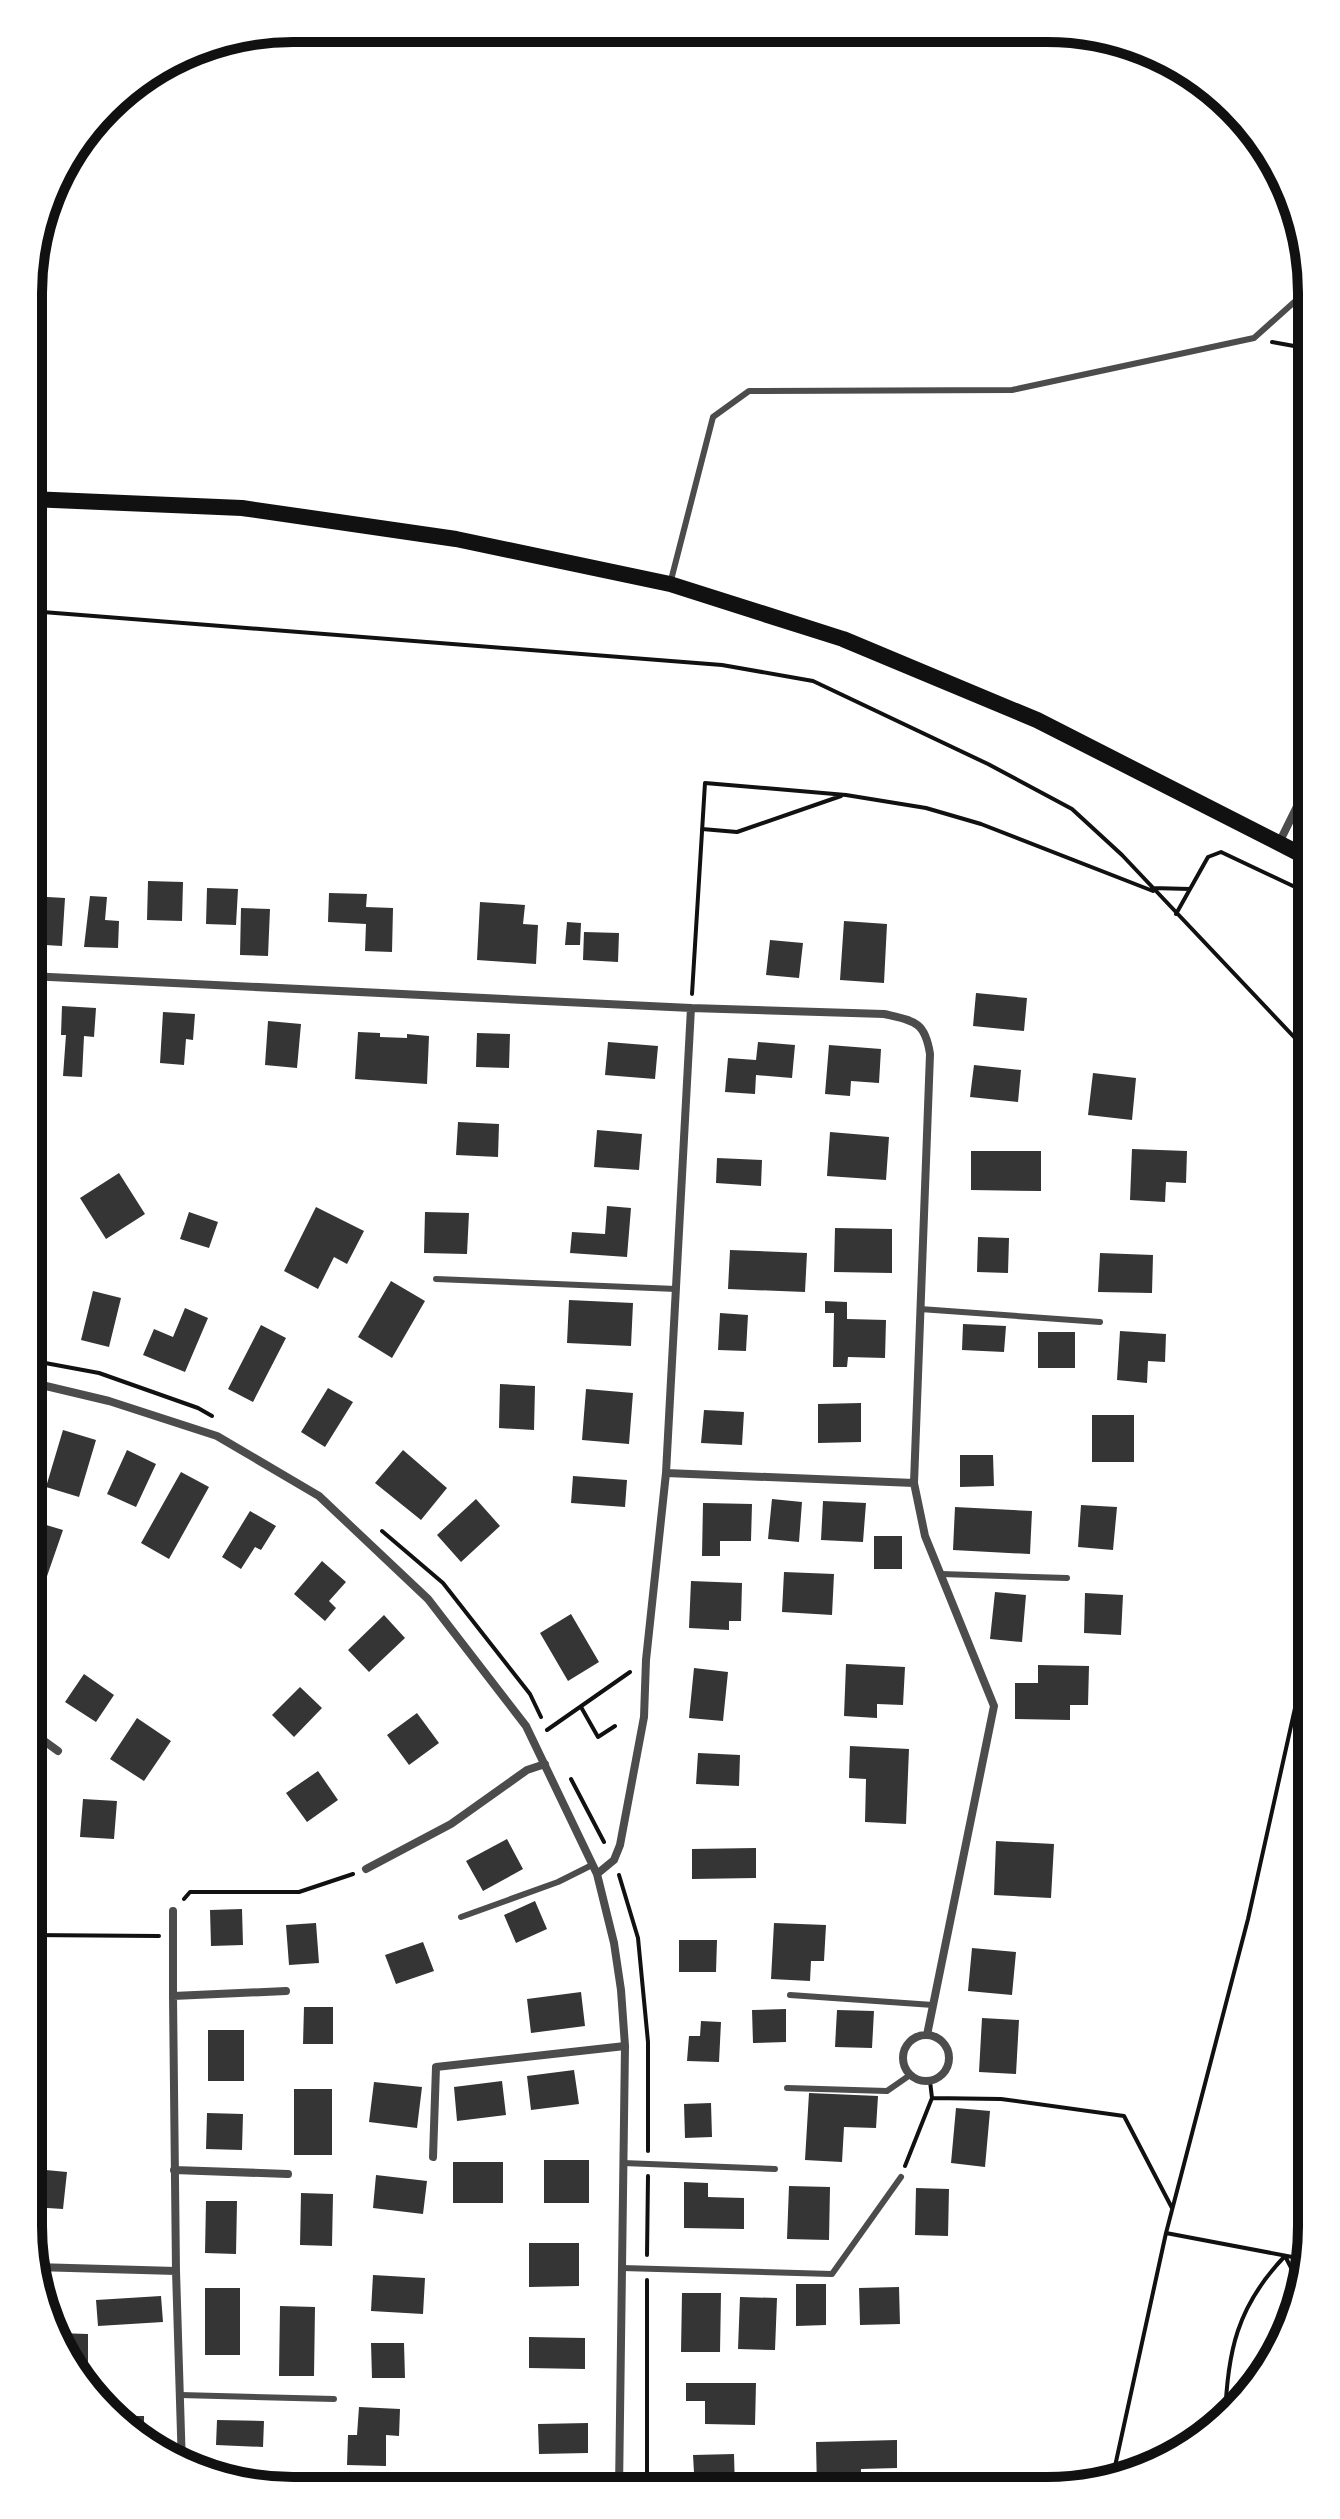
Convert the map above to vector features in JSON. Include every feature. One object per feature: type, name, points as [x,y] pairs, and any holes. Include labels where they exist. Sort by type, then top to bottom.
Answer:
[{"type":"main road","points":[[42,500],[242,508],[456,539],[670,584],[843,639],[1037,720],[1298,853]]},
{"type":"street","points":[[1279,843],[1298,805]]},
{"type":"street","points":[[42,977],[691,1008],[884,1014],[914,1021],[927,1034],[930,1054],[914,1483],[925,1536],[994,1706],[927,2035]]},
{"type":"street","points":[[594,1870],[614,1860],[620,1845],[644,1717],[646,1660],[666,1473],[691,1008]]},
{"type":"street","points":[[42,1385],[109,1401],[217,1436],[319,1496],[428,1599],[526,1726],[594,1870],[614,1943],[621,1990],[625,2046],[619,2477]]},
{"type":"street","points":[[666,1473],[914,1483]]},
{"type":"street","points":[[42,1739],[58,1751]]},
{"type":"street","points":[[366,1869],[451,1824],[527,1770],[545,1764]]},
{"type":"street","points":[[173,1911],[174,2170],[182,2451]]},
{"type":"street","points":[[173,1996],[286,1991]]},
{"type":"street","points":[[927,2035],[936,2037],[944,2044],[949,2058],[941,2076],[930,2081],[919,2081],[910,2075],[903,2063],[905,2047],[917,2036],[927,2035]]},
{"type":"street","points":[[433,2157],[436,2067],[625,2046]]},
{"type":"street","points":[[174,2170],[288,2174]]},
{"type":"street","points":[[46,2267],[176,2271]]},
{"type":"lane","points":[[670,584],[713,417],[749,391],[1012,390],[1254,338],[1298,299]]},
{"type":"lane","points":[[436,1279],[676,1289]]},
{"type":"lane","points":[[920,1309],[1100,1322]]},
{"type":"lane","points":[[941,1574],[1067,1578]]},
{"type":"lane","points":[[461,1917],[594,1870]]},
{"type":"lane","points":[[790,1995],[933,2005]]},
{"type":"lane","points":[[787,2088],[887,2091],[910,2075]]},
{"type":"lane","points":[[623,2163],[775,2169]]},
{"type":"lane","points":[[622,2268],[832,2274],[901,2177]]},
{"type":"lane","points":[[180,2395],[334,2399]]},
{"type":"path","points":[[1254,338],[1298,347]]},
{"type":"path","points":[[42,612],[722,665],[813,681],[988,764],[1072,809],[1122,855],[1298,1040]]},
{"type":"path","points":[[691,1008],[705,783],[846,795],[926,808],[981,824],[1154,890],[1190,889]]},
{"type":"path","points":[[702,829],[737,832],[846,795]]},
{"type":"path","points":[[1176,914],[1208,857],[1221,852],[1298,888]]},
{"type":"path","points":[[42,1362],[99,1373],[198,1408],[214,1417]]},
{"type":"path","points":[[371,1522],[443,1583],[530,1694],[547,1730],[646,1660]]},
{"type":"path","points":[[1115,2467],[1166,2233],[1248,1919],[1297,1698]]},
{"type":"path","points":[[581,1707],[598,1737],[615,1726]]},
{"type":"path","points":[[566,1769],[614,1860],[638,1938],[648,2042],[647,2477]]},
{"type":"path","points":[[42,1935],[166,1936],[168,1918],[190,1892],[299,1892],[366,1869]]},
{"type":"path","points":[[901,2177],[932,2098],[930,2081]]},
{"type":"path","points":[[932,2098],[1001,2099],[1124,2116],[1174,2210]]},
{"type":"path","points":[[1166,2233],[1295,2258]]},
{"type":"path","points":[[1285,2256],[1293,2272]]},
{"type":"path","points":[[1225,2401],[1226,2379],[1239,2324],[1262,2280],[1285,2256]]},
{"type":"building","points":[[148,881],[183,882],[182,921],[147,920]]},
{"type":"building","points":[[207,888],[238,889],[236,925],[206,924]]},
{"type":"building","points":[[329,893],[367,894],[366,907],[393,908],[392,952],[365,951],[366,924],[328,922]]},
{"type":"building","points":[[90,896],[107,897],[105,920],[119,921],[118,948],[84,947]]},
{"type":"building","points":[[42,897],[65,898],[62,946],[42,945]]},
{"type":"building","points":[[480,902],[525,905],[523,924],[538,925],[536,964],[477,960]]},
{"type":"building","points":[[241,908],[270,909],[268,956],[240,955]]},
{"type":"building","points":[[844,921],[887,924],[884,983],[840,980]]},
{"type":"building","points":[[567,922],[581,923],[580,945],[565,945]]},
{"type":"building","points":[[584,932],[619,933],[618,962],[583,960]]},
{"type":"building","points":[[770,940],[803,943],[799,978],[766,975]]},
{"type":"building","points":[[976,993],[1027,998],[1024,1031],[973,1026]]},
{"type":"building","points":[[62,1006],[96,1008],[94,1037],[84,1036],[82,1077],[63,1076],[66,1035],[61,1035]]},
{"type":"building","points":[[163,1012],[195,1014],[193,1040],[186,1039],[184,1065],[160,1063]]},
{"type":"building","points":[[268,1021],[301,1024],[297,1068],[265,1065]]},
{"type":"building","points":[[358,1032],[380,1033],[380,1037],[407,1038],[407,1034],[429,1036],[427,1084],[355,1079]]},
{"type":"building","points":[[477,1033],[510,1034],[509,1068],[476,1067]]},
{"type":"building","points":[[608,1042],[658,1046],[655,1079],[605,1075]]},
{"type":"building","points":[[758,1042],[795,1045],[792,1078],[756,1075],[755,1094],[725,1092],[728,1058],[756,1060]]},
{"type":"building","points":[[829,1045],[881,1049],[879,1083],[851,1081],[850,1096],[825,1094]]},
{"type":"building","points":[[974,1065],[1021,1070],[1018,1102],[970,1097]]},
{"type":"building","points":[[1093,1073],[1136,1078],[1132,1120],[1088,1115]]},
{"type":"building","points":[[458,1122],[499,1124],[498,1157],[456,1155]]},
{"type":"building","points":[[597,1130],[642,1134],[639,1170],[594,1167]]},
{"type":"building","points":[[830,1132],[889,1137],[886,1180],[827,1176]]},
{"type":"building","points":[[1132,1149],[1187,1151],[1186,1183],[1166,1182],[1165,1202],[1130,1200]]},
{"type":"building","points":[[971,1151],[1041,1151],[1041,1191],[971,1190]]},
{"type":"building","points":[[717,1158],[762,1160],[761,1186],[716,1183]]},
{"type":"building","points":[[119,1173],[145,1214],[106,1239],[80,1198]]},
{"type":"building","points":[[607,1206],[631,1208],[627,1257],[570,1253],[572,1232],[605,1234]]},
{"type":"building","points":[[316,1207],[364,1231],[347,1264],[334,1257],[318,1289],[284,1271]]},
{"type":"building","points":[[189,1212],[218,1222],[209,1248],[180,1239]]},
{"type":"building","points":[[425,1212],[469,1213],[467,1254],[424,1253]]},
{"type":"building","points":[[835,1228],[892,1229],[892,1273],[834,1272]]},
{"type":"building","points":[[978,1237],[1009,1238],[1008,1273],[977,1272]]},
{"type":"building","points":[[730,1250],[807,1253],[805,1292],[728,1289]]},
{"type":"building","points":[[1100,1253],[1153,1255],[1152,1293],[1098,1292]]},
{"type":"building","points":[[391,1281],[425,1301],[392,1358],[358,1337]]},
{"type":"building","points":[[93,1291],[121,1298],[109,1347],[81,1340]]},
{"type":"building","points":[[569,1300],[633,1303],[631,1346],[567,1343]]},
{"type":"building","points":[[825,1301],[847,1302],[847,1319],[886,1320],[885,1358],[848,1357],[847,1367],[833,1367],[834,1313],[825,1313]]},
{"type":"building","points":[[185,1308],[208,1318],[185,1372],[143,1355],[154,1329],[173,1337]]},
{"type":"building","points":[[720,1313],[748,1315],[746,1351],[718,1350]]},
{"type":"building","points":[[963,1324],[1006,1326],[1004,1352],[962,1350]]},
{"type":"building","points":[[261,1325],[286,1338],[253,1402],[228,1389]]},
{"type":"building","points":[[1120,1331],[1166,1334],[1165,1362],[1148,1361],[1147,1383],[1117,1380]]},
{"type":"building","points":[[1038,1332],[1075,1332],[1075,1368],[1038,1368]]},
{"type":"building","points":[[500,1384],[535,1386],[534,1430],[499,1428]]},
{"type":"building","points":[[328,1388],[353,1402],[325,1447],[301,1432]]},
{"type":"building","points":[[586,1389],[633,1393],[629,1444],[582,1440]]},
{"type":"building","points":[[861,1403],[861,1442],[818,1443],[818,1404]]},
{"type":"building","points":[[704,1410],[744,1412],[742,1445],[701,1443]]},
{"type":"building","points":[[1092,1415],[1134,1415],[1134,1462],[1092,1462]]},
{"type":"building","points":[[63,1430],[96,1440],[79,1497],[46,1487]]},
{"type":"building","points":[[127,1450],[156,1464],[136,1507],[107,1494]]},
{"type":"building","points":[[403,1450],[447,1488],[421,1520],[375,1483]]},
{"type":"building","points":[[960,1455],[993,1455],[994,1486],[960,1487]]},
{"type":"building","points":[[181,1472],[209,1487],[169,1559],[141,1543]]},
{"type":"building","points":[[573,1476],[627,1480],[625,1507],[571,1503]]},
{"type":"building","points":[[476,1499],[500,1526],[461,1562],[437,1535]]},
{"type":"building","points":[[772,1499],[802,1502],[799,1542],[768,1539]]},
{"type":"building","points":[[823,1501],[866,1503],[863,1542],[821,1540]]},
{"type":"building","points":[[703,1503],[752,1504],[751,1541],[720,1541],[720,1556],[702,1556]]},
{"type":"building","points":[[1081,1505],[1117,1507],[1113,1550],[1078,1547]]},
{"type":"building","points":[[955,1507],[1032,1511],[1030,1554],[953,1550]]},
{"type":"building","points":[[250,1511],[276,1526],[261,1550],[255,1547],[241,1569],[222,1557]]},
{"type":"building","points":[[42,1524],[63,1530],[42,1591]]},
{"type":"building","points":[[874,1536],[902,1536],[902,1569],[874,1569]]},
{"type":"building","points":[[322,1561],[346,1582],[329,1601],[336,1608],[325,1621],[294,1594]]},
{"type":"building","points":[[784,1572],[834,1574],[832,1615],[782,1612]]},
{"type":"building","points":[[691,1581],[742,1583],[741,1621],[729,1621],[729,1630],[689,1628]]},
{"type":"building","points":[[995,1592],[1026,1595],[1022,1642],[990,1639]]},
{"type":"building","points":[[1085,1593],[1123,1595],[1121,1635],[1084,1633]]},
{"type":"building","points":[[571,1614],[599,1662],[568,1681],[540,1633]]},
{"type":"building","points":[[384,1615],[405,1638],[369,1672],[348,1650]]},
{"type":"building","points":[[846,1664],[905,1667],[903,1705],[877,1704],[877,1718],[844,1716]]},
{"type":"building","points":[[1038,1665],[1089,1666],[1088,1705],[1070,1705],[1070,1720],[1015,1719],[1015,1683],[1038,1683]]},
{"type":"building","points":[[694,1668],[728,1672],[723,1721],[689,1718]]},
{"type":"building","points":[[84,1674],[114,1695],[96,1722],[65,1702]]},
{"type":"building","points":[[300,1687],[322,1708],[294,1737],[272,1715]]},
{"type":"building","points":[[417,1713],[439,1743],[409,1765],[387,1735]]},
{"type":"building","points":[[137,1718],[171,1741],[144,1781],[110,1759]]},
{"type":"building","points":[[850,1746],[909,1749],[906,1824],[865,1822],[866,1779],[849,1778]]},
{"type":"building","points":[[698,1753],[740,1755],[739,1786],[696,1784]]},
{"type":"building","points":[[318,1771],[338,1800],[307,1822],[286,1793]]},
{"type":"building","points":[[83,1799],[117,1801],[114,1839],[80,1837]]},
{"type":"building","points":[[507,1839],[523,1869],[483,1891],[466,1861]]},
{"type":"building","points":[[996,1841],[1054,1844],[1051,1898],[994,1895]]},
{"type":"building","points":[[756,1848],[756,1878],[692,1879],[692,1849]]},
{"type":"building","points":[[535,1901],[547,1929],[516,1943],[504,1915]]},
{"type":"building","points":[[242,1909],[243,1945],[211,1946],[210,1910]]},
{"type":"building","points":[[316,1923],[319,1963],[289,1965],[286,1925]]},
{"type":"building","points":[[774,1923],[826,1925],[824,1961],[811,1961],[810,1981],[771,1979]]},
{"type":"building","points":[[679,1940],[717,1940],[716,1972],[679,1972]]},
{"type":"building","points":[[423,1942],[434,1971],[396,1984],[385,1955]]},
{"type":"building","points":[[972,1948],[1016,1952],[1012,1995],[968,1991]]},
{"type":"building","points":[[581,1992],[585,2026],[531,2033],[527,1999]]},
{"type":"building","points":[[304,2007],[333,2007],[333,2044],[303,2044]]},
{"type":"building","points":[[786,2009],[786,2042],[753,2043],[752,2010]]},
{"type":"building","points":[[837,2010],[874,2011],[872,2048],[835,2047]]},
{"type":"building","points":[[982,2018],[1019,2020],[1016,2074],[979,2072]]},
{"type":"building","points":[[701,2021],[721,2022],[719,2062],[687,2061],[689,2036],[700,2036]]},
{"type":"building","points":[[208,2030],[244,2030],[244,2081],[208,2081]]},
{"type":"building","points":[[574,2070],[579,2104],[531,2110],[527,2076]]},
{"type":"building","points":[[502,2081],[506,2115],[457,2121],[454,2087]]},
{"type":"building","points":[[374,2082],[422,2087],[417,2128],[369,2122]]},
{"type":"building","points":[[294,2089],[332,2089],[332,2155],[294,2155]]},
{"type":"building","points":[[809,2093],[878,2096],[876,2128],[844,2127],[842,2162],[805,2160]]},
{"type":"building","points":[[711,2103],[712,2137],[685,2138],[684,2104]]},
{"type":"building","points":[[956,2108],[990,2111],[985,2167],[951,2163]]},
{"type":"building","points":[[207,2113],[243,2114],[242,2150],[206,2149]]},
{"type":"building","points":[[544,2160],[589,2160],[589,2203],[544,2203]]},
{"type":"building","points":[[453,2162],[503,2162],[503,2203],[453,2203]]},
{"type":"building","points":[[42,2170],[67,2172],[63,2209],[42,2208]]},
{"type":"building","points":[[376,2175],[427,2181],[423,2214],[373,2208]]},
{"type":"building","points":[[684,2182],[708,2183],[708,2197],[744,2198],[744,2229],[684,2228]]},
{"type":"building","points":[[789,2186],[830,2187],[829,2240],[787,2239]]},
{"type":"building","points":[[916,2188],[949,2189],[948,2236],[915,2235]]},
{"type":"building","points":[[301,2193],[333,2194],[332,2246],[300,2245]]},
{"type":"building","points":[[206,2201],[237,2201],[236,2254],[205,2253]]},
{"type":"building","points":[[529,2243],[579,2243],[579,2286],[529,2287]]},
{"type":"building","points":[[373,2275],[425,2278],[423,2314],[371,2311]]},
{"type":"building","points":[[796,2284],[826,2284],[826,2325],[796,2326]]},
{"type":"building","points":[[899,2287],[900,2324],[860,2325],[859,2288]]},
{"type":"building","points":[[205,2288],[240,2288],[240,2355],[205,2355]]},
{"type":"building","points":[[682,2293],[721,2293],[720,2352],[681,2352]]},
{"type":"building","points":[[161,2296],[163,2322],[98,2326],[96,2300]]},
{"type":"building","points":[[740,2297],[777,2298],[775,2350],[738,2349]]},
{"type":"building","points":[[280,2306],[315,2307],[314,2376],[279,2376]]},
{"type":"building","points":[[66,2333],[88,2334],[88,2363],[83,2363]]},
{"type":"building","points":[[529,2337],[585,2338],[585,2369],[529,2368]]},
{"type":"building","points":[[371,2343],[404,2343],[405,2378],[372,2378]]},
{"type":"building","points":[[686,2383],[756,2383],[755,2425],[705,2424],[705,2401],[686,2401]]},
{"type":"building","points":[[359,2407],[400,2409],[399,2436],[386,2435],[386,2466],[347,2465],[348,2435],[357,2435]]},
{"type":"building","points":[[129,2416],[144,2416],[144,2427]]},
{"type":"building","points":[[217,2420],[264,2421],[263,2447],[216,2445]]},
{"type":"building","points":[[588,2423],[588,2453],[539,2454],[538,2424]]},
{"type":"building","points":[[897,2440],[897,2468],[861,2469],[861,2477],[817,2477],[816,2442]]},
{"type":"building","points":[[734,2454],[735,2477],[694,2477],[693,2455]]}]
